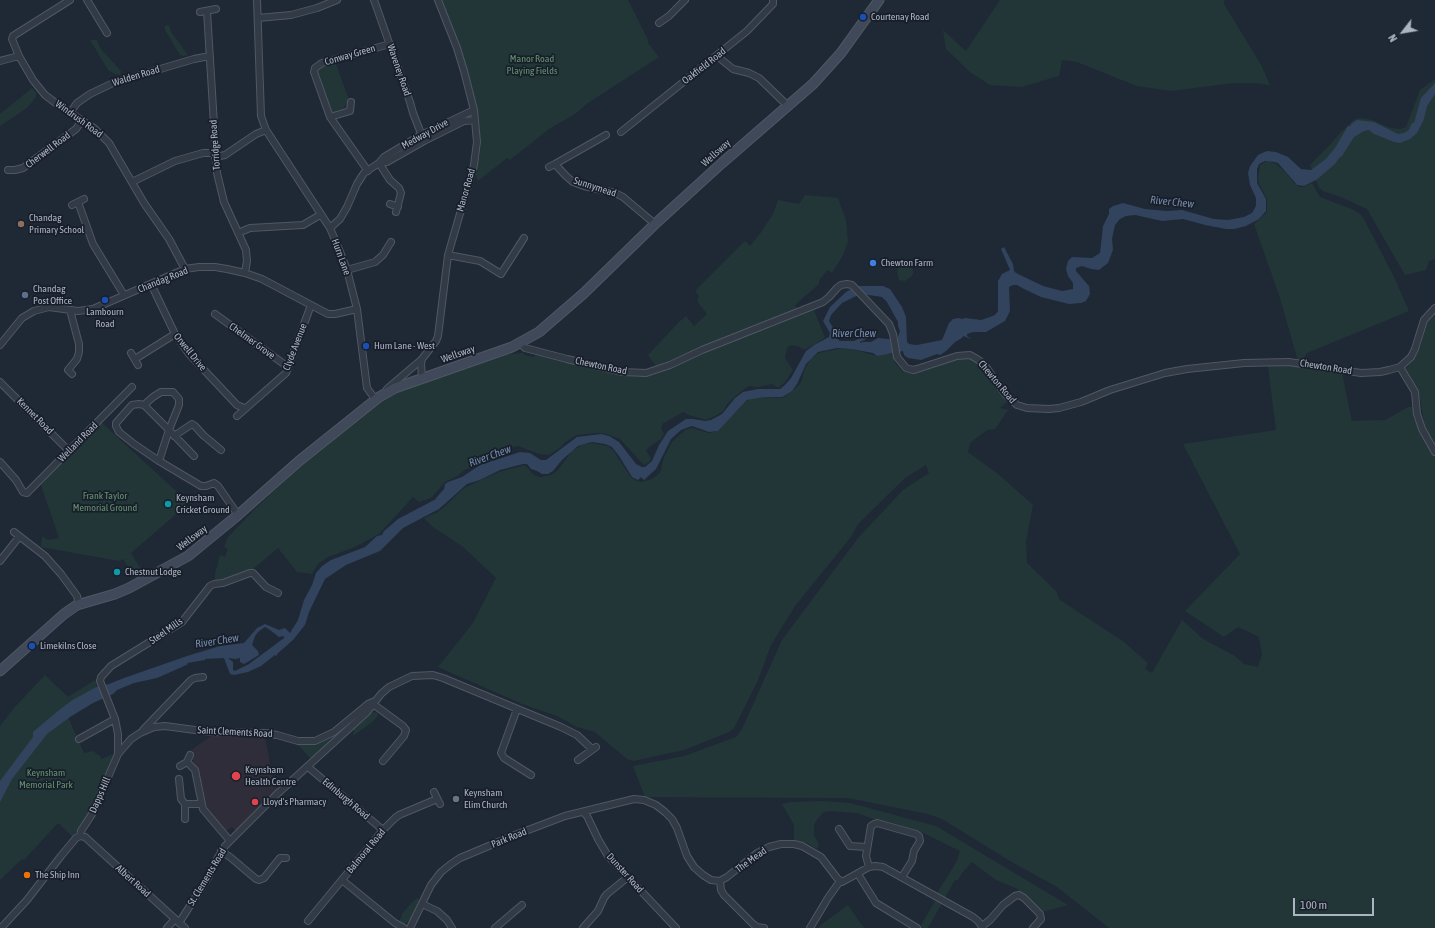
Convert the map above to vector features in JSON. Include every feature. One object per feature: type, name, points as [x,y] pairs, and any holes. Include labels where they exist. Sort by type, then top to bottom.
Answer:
[{"type":"main road","name":"Wellsway","points":[[0,671],[68,611],[80,604],[115,594],[143,581],[188,556],[238,515],[299,461],[377,398],[395,388],[512,347],[539,332],[583,294],[655,224],[722,163],[825,72],[863,24],[879,0]]},
{"type":"street","name":"Windrush Road","points":[[70,0],[16,33],[12,39],[19,56],[33,80],[45,95],[94,128],[109,143],[169,239],[185,269]]},
{"type":"street","points":[[87,0],[107,33]]},
{"type":"street","name":"Hurn Lane","points":[[257,0],[261,116],[266,130],[320,215],[330,228],[336,240],[347,270],[357,309],[361,332],[366,384],[369,391],[377,398]]},
{"type":"street","points":[[258,18],[291,15],[317,8],[337,0]]},
{"type":"street","name":"Waveney Road","points":[[374,0],[423,138]]},
{"type":"street","name":"Manor Road","points":[[377,398],[422,359],[436,341],[438,336],[448,255],[474,165],[477,142],[474,110],[457,48],[438,0]]},
{"type":"street","points":[[659,23],[685,0]]},
{"type":"street","name":"Oakfield Road","points":[[621,132],[747,31],[773,4],[773,0]]},
{"type":"street","points":[[200,12],[216,9]]},
{"type":"street","name":"Torridge Road","points":[[207,10],[216,173],[221,195],[246,250],[247,255],[245,273]]},
{"type":"street","name":"Conway Green","points":[[368,171],[330,117],[314,72],[315,68],[322,63],[390,44]]},
{"type":"street","points":[[0,61],[19,56]]},
{"type":"street","name":"Walden Road","points":[[70,113],[77,103],[90,94],[113,83],[194,59],[210,56]]},
{"type":"street","points":[[717,56],[733,69],[749,73],[759,78],[788,106]]},
{"type":"street","points":[[330,117],[350,111],[351,102]]},
{"type":"street","name":"Medway Drive","points":[[330,228],[340,219],[361,177],[379,163],[384,157],[423,138],[474,110]]},
{"type":"street","name":"Cherwell Road","points":[[8,170],[23,168],[76,129],[82,120]]},
{"type":"street","name":"Medway Drive","points":[[423,138],[464,121],[475,120]]},
{"type":"street","points":[[623,120],[628,125]]},
{"type":"street","points":[[132,182],[175,161],[203,152],[215,155],[225,155],[256,134],[266,130]]},
{"type":"street","points":[[549,167],[604,136],[606,143]]},
{"type":"street","points":[[379,163],[390,180],[399,188],[401,196],[397,210],[390,204]]},
{"type":"street","name":"Sunnymead","points":[[555,164],[573,182],[615,193],[623,197],[655,224]]},
{"type":"street","points":[[78,202],[93,244],[124,295]]},
{"type":"street","points":[[238,233],[250,228],[303,225],[320,215]]},
{"type":"street","points":[[448,255],[480,261],[501,274],[524,238]]},
{"type":"street","points":[[347,270],[375,262],[383,255],[390,242]]},
{"type":"street","name":"Chandag Road","points":[[0,344],[22,318],[34,311],[49,307],[78,311],[93,309],[185,269],[199,267],[215,266],[245,273],[283,289],[328,314],[357,309]]},
{"type":"street","name":"Orwell Drive","points":[[151,284],[175,334],[189,354],[237,404],[244,408]]},
{"type":"street","name":"Chewton Road","points":[[522,342],[526,348],[567,359],[623,372],[646,373],[658,370],[702,350],[823,302],[830,297],[837,288],[841,285],[847,284],[852,285],[889,324],[894,337],[898,360],[903,365],[913,370],[961,355],[966,354],[974,356],[984,364],[1008,398],[1017,405],[1033,409],[1059,408],[1081,402],[1110,390],[1153,376],[1187,369],[1244,363],[1288,362],[1361,373],[1380,372],[1400,367]]},
{"type":"street","name":"Clyde Avenue","points":[[237,416],[244,408],[250,406],[286,373],[311,305]]},
{"type":"street","points":[[1435,308],[1424,320],[1411,357],[1400,367],[1415,392],[1417,414],[1422,429],[1435,452]]},
{"type":"street","points":[[68,370],[78,359],[79,352],[79,344],[70,310]]},
{"type":"street","name":"Chelmer Grove","points":[[215,314],[288,367]]},
{"type":"street","points":[[138,365],[133,356],[175,334]]},
{"type":"street","points":[[422,359],[420,366],[422,378]]},
{"type":"street","name":"Kennet Road","points":[[0,382],[69,451]]},
{"type":"street","name":"Welland Road","points":[[0,462],[16,480],[23,492],[25,493],[29,491],[132,387]]},
{"type":"street","points":[[144,405],[161,392],[173,392],[179,399],[159,461]]},
{"type":"street","points":[[194,456],[144,405],[132,405],[119,419],[116,426],[119,432],[159,461],[201,486],[214,483],[218,486],[238,515]]},
{"type":"street","points":[[174,436],[192,424],[221,450]]},
{"type":"street","points":[[14,532],[45,556],[77,596],[80,604]]},
{"type":"street","points":[[0,560],[19,537]]},
{"type":"street","name":"Steel Mills","points":[[118,734],[115,719],[101,684],[101,677],[111,666],[182,622],[210,586],[214,584],[223,584],[252,573],[266,587],[278,593]]},
{"type":"street","name":"Saint Clements Road","points":[[308,767],[367,712],[381,694],[389,687],[412,676],[433,675],[518,709],[577,735],[594,748],[578,760]]},
{"type":"street","points":[[140,732],[191,680],[203,677]]},
{"type":"street","points":[[375,702],[406,730],[404,736],[383,761]]},
{"type":"street","name":"Saint Clements Road","points":[[131,739],[140,732],[154,727],[165,726],[210,732],[266,733],[298,741],[315,741],[334,732],[368,704],[375,702]]},
{"type":"street","points":[[518,709],[501,754],[504,758],[530,775]]},
{"type":"street","points":[[79,740],[115,719]]},
{"type":"street","points":[[118,734],[125,740],[131,739]]},
{"type":"street","name":"Dapps Hill","points":[[118,734],[118,754]]},
{"type":"street","name":"Dapps Hill","points":[[1,928],[27,900],[76,838],[80,836],[81,831],[92,814],[118,754],[131,739]]},
{"type":"street","points":[[180,766],[187,762],[190,755]]},
{"type":"street","points":[[187,762],[196,770],[203,809],[230,841]]},
{"type":"street","name":"Edinburgh Road","points":[[308,767],[383,830]]},
{"type":"street","name":"St. Clements Road","points":[[167,928],[177,921],[209,876],[221,851],[275,796],[308,767]]},
{"type":"street","points":[[179,779],[181,799],[185,804],[184,819]]},
{"type":"street","name":"Balmoral Road","points":[[308,921],[383,830],[398,815],[438,802],[434,792]]},
{"type":"street","name":"Park Road","points":[[410,928],[431,885],[441,872],[460,858],[565,816],[584,813],[634,799],[644,800],[656,805],[665,812],[672,819],[677,828],[687,856],[694,866],[707,878],[720,880]]},
{"type":"street","points":[[185,804],[202,804]]},
{"type":"street","name":"Dunster Road","points":[[584,813],[608,856],[676,928]]},
{"type":"street","points":[[869,867],[866,856],[871,826],[878,822],[916,834],[919,836],[920,841],[914,851],[912,861],[902,878]]},
{"type":"street","points":[[839,829],[850,846],[867,847]]},
{"type":"street","name":"Albert Road","points":[[80,836],[86,837],[185,928]]},
{"type":"street","name":"The Mead","points":[[720,880],[727,878],[763,849],[781,844],[802,846],[812,850],[821,857],[840,881]]},
{"type":"street","points":[[221,851],[259,880],[264,878],[280,858],[286,858]]},
{"type":"street","points":[[810,928],[840,881],[844,882],[869,867],[875,866],[883,867],[973,917],[982,927],[1003,905],[1015,896],[1019,895],[1040,914],[1041,920],[1033,928]]},
{"type":"street","points":[[858,874],[876,903],[917,928]]},
{"type":"street","points":[[583,928],[598,911],[604,898],[628,877]]},
{"type":"street","points":[[342,880],[395,923],[404,928]]},
{"type":"street","points":[[720,880],[721,890],[724,895],[753,924],[757,927],[764,928]]},
{"type":"street","points":[[422,904],[437,911],[447,920],[452,928]]},
{"type":"street","points":[[495,928],[522,905]]},
{"type":"shaded area","name":"Keynsham Health Centre","points":[[244,734],[256,737],[265,737],[274,784],[279,790],[236,831],[232,827],[226,831],[208,811],[198,768],[194,765],[191,750],[211,736]]},
{"type":"green space","name":"Manor Road Playing Fields","points":[[442,0],[628,0],[648,40],[648,43],[659,57],[588,103],[575,114],[549,129],[510,160],[507,158],[478,181],[475,174],[481,145],[477,108],[458,42]]},
{"type":"green space","points":[[1000,0],[1224,0],[1224,4],[1261,65],[1270,85],[1234,83],[1171,91],[1137,86],[1077,62],[1062,60],[1059,76],[1021,87],[990,85],[970,72],[946,49],[943,30],[966,51]]},
{"type":"green space","points":[[169,25],[171,32],[188,55],[180,55],[165,30],[165,26]]},
{"type":"green space","points":[[90,40],[97,40],[100,48],[121,71],[120,75],[108,70]]},
{"type":"green space","points":[[335,61],[349,100],[344,108],[332,113],[317,72],[318,67]]},
{"type":"green space","points":[[1435,79],[1435,259],[1429,261],[1426,270],[1405,275],[1367,209],[1319,188],[1310,165],[1355,119],[1362,118],[1372,120],[1390,128],[1401,129],[1406,127],[1420,90]]},
{"type":"green space","points":[[32,88],[36,93],[36,97],[27,108],[0,126],[0,114]]},
{"type":"green space","points":[[1267,161],[1276,164],[1299,187],[1312,183],[1320,197],[1352,209],[1360,214],[1394,277],[1409,311],[1307,353],[1302,360],[1298,361],[1280,298],[1254,224],[1267,212],[1267,199],[1259,184],[1258,178],[1260,165]]},
{"type":"green space","points":[[805,195],[838,198],[846,220],[848,242],[842,257],[832,273],[828,270],[819,280],[819,284],[795,305],[797,309],[656,366],[648,355],[679,322],[686,316],[694,326],[707,314],[697,301],[699,296],[695,291],[745,241],[750,246],[774,212],[778,200],[799,204]]},
{"type":"green space","points":[[905,261],[909,263],[913,269],[913,274],[905,281],[899,280],[897,271],[900,265]]},
{"type":"green space","points":[[814,310],[825,338],[804,350],[798,346],[790,345],[787,348],[785,358],[793,370],[785,382],[778,388],[772,384],[758,387],[749,386],[728,403],[723,411],[706,420],[683,412],[662,424],[661,429],[664,433],[661,439],[649,447],[646,451],[651,458],[649,462],[644,465],[620,439],[607,434],[598,433],[577,435],[549,455],[539,454],[518,446],[492,451],[484,457],[483,462],[472,468],[466,469],[457,476],[445,482],[431,498],[419,502],[413,497],[379,534],[355,547],[328,557],[318,564],[312,574],[297,572],[278,548],[253,569],[219,583],[215,581],[215,574],[220,555],[225,557],[228,549],[224,547],[228,537],[309,458],[377,404],[395,394],[508,354],[524,353],[524,355],[534,357],[536,354],[607,372],[630,376],[646,376],[669,369],[710,350]]},
{"type":"green space","points":[[1435,312],[1435,443],[1425,429],[1420,397],[1405,370],[1416,356],[1421,345],[1427,323]]},
{"type":"green space","points":[[837,349],[851,349],[877,356],[883,354],[893,354],[895,363],[903,372],[916,372],[958,358],[970,358],[978,362],[987,371],[1007,402],[1000,408],[1008,410],[995,429],[987,430],[970,443],[968,452],[998,474],[1033,505],[1026,541],[1027,563],[1056,591],[1060,600],[1124,642],[1148,663],[1145,669],[1152,673],[1182,620],[1203,639],[1235,656],[1244,664],[1258,667],[1262,654],[1259,637],[1238,627],[1224,637],[1185,611],[1240,554],[1183,444],[1276,430],[1268,366],[1292,366],[1342,373],[1352,421],[1385,420],[1408,407],[1413,407],[1413,417],[1435,458],[1435,928],[1109,928],[1057,887],[1010,861],[942,819],[928,814],[848,798],[645,797],[633,766],[684,756],[736,737],[742,729],[782,640],[858,538],[903,490],[929,473],[926,465],[905,478],[858,524],[851,537],[795,606],[771,645],[758,680],[734,728],[729,732],[684,750],[633,761],[627,759],[595,732],[577,727],[557,716],[522,704],[438,667],[473,623],[496,578],[462,546],[433,527],[424,518],[438,512],[464,488],[499,472],[525,465],[534,475],[540,477],[551,475],[558,470],[572,451],[582,445],[592,443],[608,446],[613,450],[630,476],[635,480],[641,482],[652,479],[660,473],[664,457],[672,442],[685,430],[692,428],[709,433],[718,431],[748,400],[765,397],[782,398],[786,396],[799,385],[802,380],[804,370],[811,359],[819,353]]},
{"type":"green space","name":"Frank Taylor Memorial Ground","points":[[101,422],[189,503],[131,553],[144,574],[136,578],[123,559],[119,561],[41,547],[42,536],[48,540],[59,538],[41,485]]},
{"type":"green space","name":"Keynsham Memorial Park","points":[[45,675],[68,697],[95,680],[97,686],[64,708],[84,753],[93,751],[100,756],[101,759],[113,754],[91,812],[73,837],[58,823],[24,860],[22,859],[0,880],[0,726],[14,708]]},
{"type":"green space","points":[[366,707],[367,709],[312,760],[300,747],[294,743],[310,745],[325,740],[335,734]]},
{"type":"green space","points":[[373,712],[378,713],[377,717],[353,736],[354,729]]},
{"type":"green space","points":[[823,801],[850,803],[936,826],[1068,905],[1042,912],[1025,895],[1020,893],[1018,889],[996,880],[972,862],[958,880],[955,880],[928,928],[922,928],[920,927],[935,901],[937,893],[957,861],[960,851],[919,831],[876,820],[857,813],[831,811],[824,812],[814,825],[814,835],[819,845],[817,849],[806,843],[794,840],[794,825],[782,804],[791,802]]},
{"type":"green space","points":[[417,898],[421,901],[411,920],[405,924],[399,923],[402,914]]},
{"type":"green space","points":[[848,905],[865,928],[818,927]]},
{"type":"water","points":[[1435,83],[1435,94],[1427,106],[1424,119],[1417,133],[1410,139],[1400,143],[1394,142],[1374,134],[1369,130],[1364,131],[1354,137],[1335,164],[1316,180],[1304,186],[1297,185],[1278,163],[1265,161],[1259,164],[1257,169],[1257,183],[1266,199],[1266,211],[1259,219],[1246,226],[1226,229],[1183,219],[1162,221],[1135,215],[1126,216],[1120,219],[1115,225],[1112,239],[1113,250],[1108,263],[1099,270],[1082,266],[1076,268],[1076,271],[1089,286],[1090,294],[1086,301],[1069,304],[1041,297],[1017,285],[1013,285],[1009,287],[1010,311],[1005,321],[986,332],[973,332],[967,334],[967,336],[971,339],[963,336],[940,355],[937,354],[921,360],[908,358],[904,355],[903,351],[877,356],[873,353],[837,348],[818,352],[806,364],[797,384],[792,391],[786,395],[782,397],[765,397],[747,400],[718,431],[709,432],[692,426],[681,430],[671,439],[656,469],[644,480],[641,477],[638,480],[632,477],[612,447],[605,444],[592,442],[578,446],[562,460],[553,471],[548,474],[542,474],[531,469],[527,464],[523,464],[500,470],[480,480],[467,484],[439,509],[403,528],[380,551],[346,565],[325,579],[309,612],[305,625],[293,640],[277,654],[277,656],[275,655],[261,666],[248,672],[234,675],[230,674],[224,658],[205,659],[187,663],[188,664],[157,678],[134,683],[117,690],[113,694],[93,703],[70,717],[47,734],[12,779],[0,802],[0,781],[33,737],[33,732],[71,701],[96,687],[109,684],[187,656],[220,646],[244,643],[257,628],[265,624],[279,630],[285,628],[290,633],[298,620],[304,600],[312,585],[316,573],[322,566],[331,560],[365,547],[377,536],[382,535],[384,531],[398,519],[436,499],[444,489],[445,484],[462,477],[480,465],[520,452],[530,453],[541,460],[546,460],[577,437],[601,434],[609,436],[619,442],[636,464],[645,467],[652,461],[659,445],[668,431],[686,419],[705,421],[711,420],[722,414],[735,398],[743,392],[758,389],[780,389],[785,385],[791,378],[806,351],[829,337],[830,333],[823,321],[830,307],[846,292],[856,286],[883,286],[890,289],[902,307],[906,317],[907,342],[909,344],[917,345],[942,340],[949,323],[953,319],[965,318],[981,320],[995,315],[998,311],[998,281],[1002,274],[1010,270],[1001,249],[1004,247],[1016,273],[1043,286],[1062,291],[1073,289],[1073,283],[1068,276],[1066,269],[1068,261],[1072,257],[1092,258],[1100,253],[1103,226],[1109,214],[1109,209],[1113,206],[1123,203],[1145,209],[1167,211],[1182,210],[1214,219],[1228,220],[1244,217],[1252,213],[1256,206],[1256,198],[1250,185],[1248,173],[1250,166],[1258,155],[1267,151],[1276,152],[1288,157],[1301,169],[1311,170],[1326,159],[1335,148],[1348,126],[1351,126],[1351,124],[1357,120],[1374,122],[1398,134],[1409,130],[1412,123],[1414,123],[1421,98]],"holes":[[[862,294],[882,297],[887,302],[898,322],[900,331],[897,340],[878,338],[871,342],[860,343],[868,338],[866,335],[854,341],[840,341],[837,338],[836,333],[829,321],[831,315],[842,303]],[[265,627],[279,637],[284,636],[284,638],[249,664],[235,671],[233,670],[233,662],[228,658],[240,658],[240,662],[244,664],[259,655],[258,651],[252,645],[255,636]]]},
{"type":"place","name":"Courtenay Road","points":[[863,17]]},
{"type":"place","name":"Chandag Primary School","points":[[21,224]]},
{"type":"place","name":"Chewton Farm","points":[[873,263]]},
{"type":"place","name":"Chandag Post Office","points":[[25,295]]},
{"type":"place","name":"Lambourn Road","points":[[105,300]]},
{"type":"place","name":"Hurn Lane - West","points":[[366,346]]},
{"type":"place","name":"Keynsham Cricket Ground","points":[[168,504]]},
{"type":"place","name":"Chestnut Lodge","points":[[117,572]]},
{"type":"place","name":"Limekilns Close","points":[[32,646]]},
{"type":"place","name":"Keynsham Health Centre","points":[[236,776]]},
{"type":"place","name":"Keynsham Elim Church","points":[[456,799]]},
{"type":"place","name":"Lloyd's Pharmacy","points":[[255,802]]},
{"type":"place","name":"The Ship Inn","points":[[27,875]]},
{"type":"water label","name":"River Chew","points":[[1172,202]]},
{"type":"water label","name":"River Chew","points":[[854,334]]},
{"type":"water label","name":"River Chew","points":[[490,456]]},
{"type":"water label","name":"River Chew","points":[[217,641]]}]
